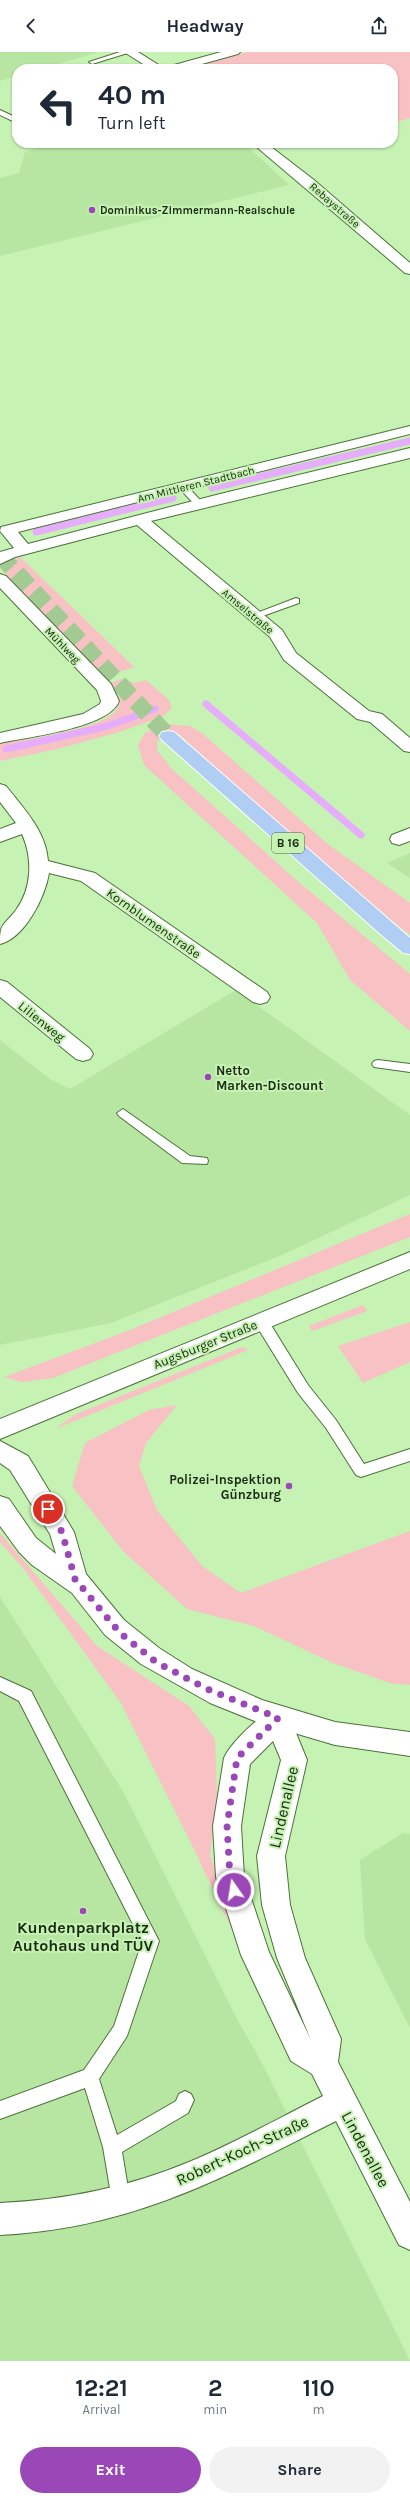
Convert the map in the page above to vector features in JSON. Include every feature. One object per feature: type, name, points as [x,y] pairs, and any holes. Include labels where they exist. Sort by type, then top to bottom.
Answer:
[{"type":"main road","name":"B 16","points":[[168,736],[385,928],[410,948]]},
{"type":"street","points":[[129,52],[150,64]]},
{"type":"street","points":[[190,64],[234,52]]},
{"type":"street","name":"Rebaystraße","points":[[264,148],[309,183],[410,270]]},
{"type":"street","name":"Am Mittleren Stadtbach","points":[[26,550],[7,530],[410,430]]},
{"type":"street","name":"Am Mittleren Stadtbach","points":[[0,559],[9,554],[199,504],[410,452]]},
{"type":"street","points":[[395,456],[410,468]]},
{"type":"street","name":"Amselstraße","points":[[140,520],[276,634],[290,656],[310,673],[363,715],[376,718],[410,747]]},
{"type":"street","name":"Mühlweg","points":[[0,579],[105,688],[110,701],[108,708],[100,714],[0,738]]},
{"type":"street","points":[[0,790],[27,826],[36,843],[40,866],[40,876],[34,895],[24,913],[0,938]]},
{"type":"street","points":[[0,836],[27,826]]},
{"type":"street","name":"Kornblumenstraße","points":[[40,866],[57,868],[88,877],[260,997]]},
{"type":"street","name":"Lilienweg","points":[[0,987],[83,1054]]},
{"type":"street","name":"Augsburger Straße","points":[[0,1429],[260,1320],[410,1260]]},
{"type":"street","points":[[0,1451],[19,1463],[62,1532],[75,1579]]},
{"type":"street","points":[[0,1506],[32,1551],[75,1579],[120,1633],[156,1662],[205,1688],[278,1718],[346,1736],[410,1744]]},
{"type":"street","points":[[278,1718],[237,1758],[227,1826],[230,1877],[255,1955],[301,2051],[323,2064]]},
{"type":"street","name":"Lindenallee","points":[[278,1718],[294,1760],[271,1856],[276,1905],[291,1958],[326,2040],[323,2064],[341,2103],[410,2234]]},
{"type":"street","name":"Robert-Koch-Straße","points":[[0,2220],[64,2213],[121,2200],[197,2174],[341,2103]]},
{"type":"lane","points":[[92,62],[129,52]]},
{"type":"lane","points":[[0,112],[12,118]]},
{"type":"lane","points":[[183,487],[199,504]]},
{"type":"lane","points":[[254,616],[296,601]]},
{"type":"lane","points":[[378,1064],[410,1068]]},
{"type":"lane","points":[[123,1112],[187,1160],[202,1161]]},
{"type":"lane","points":[[260,1320],[303,1390],[331,1424],[361,1471],[410,1455]]},
{"type":"lane","points":[[0,1684],[26,1696],[83,1812],[151,1941],[121,2030],[90,2077],[0,2110]]},
{"type":"lane","points":[[90,2077],[112,2147],[121,2200]]},
{"type":"lane","points":[[112,2147],[133,2137],[182,2107],[185,2100]]},
{"type":"shaded area","points":[[0,52],[99,52],[58,64],[12,64],[12,77],[0,81]]},
{"type":"shaded area","points":[[247,52],[410,52],[410,118],[398,122],[398,64],[203,64]]},
{"type":"shaded area","name":"Dominikus-Zimmermann-Realschule","points":[[37,148],[249,148],[289,185],[0,256],[0,178],[19,173],[25,152]]},
{"type":"shaded area","points":[[20,557],[134,667],[105,677],[7,576],[6,567],[10,562]]},
{"type":"shaded area","points":[[122,679],[135,683],[146,680],[170,701],[171,709],[162,717],[119,732],[57,749],[0,761],[0,744],[85,727],[101,721],[113,714],[119,705],[120,699],[111,683]]},
{"type":"shaded area","points":[[166,724],[190,726],[203,734],[329,845],[410,903],[410,935],[292,837],[179,734],[157,741],[157,750],[172,769],[295,879],[410,974],[410,1031],[350,980],[317,923],[144,765],[138,745],[145,733]]},
{"type":"shaded area","points":[[410,853],[410,878],[387,863]]},
{"type":"shaded area","points":[[236,990],[410,1115],[410,1195],[282,1255],[111,1323],[0,1345],[0,1040],[50,1079],[70,1089]]},
{"type":"shaded area","points":[[410,1214],[410,1237],[53,1378],[23,1382],[4,1377],[130,1330]]},
{"type":"shaded area","points":[[363,1305],[367,1311],[312,1331],[309,1326]]},
{"type":"shaded area","points":[[410,1322],[410,1362],[363,1383],[338,1346]]},
{"type":"shaded area","points":[[242,1347],[248,1350],[55,1429],[76,1414]]},
{"type":"shaded area","points":[[177,1405],[146,1443],[139,1466],[157,1510],[202,1566],[241,1593],[410,1531],[410,1685],[390,1683],[333,1663],[254,1626],[187,1609],[123,1551],[72,1486],[85,1443],[149,1410]]},
{"type":"shaded area","points":[[0,1533],[97,1646],[189,1706],[215,1739],[217,1795],[210,1855],[252,1972],[193,1847],[121,1703],[23,1568],[0,1542]]},
{"type":"shaded area","points":[[0,1597],[124,1793],[237,2019],[263,2065],[410,2361],[0,2361]]},
{"type":"shaded area","points":[[403,1833],[410,1834],[410,2028],[365,1939],[360,1860]]},
{"type":"waterway","points":[[212,488],[410,441]]},
{"type":"waterway","points":[[36,532],[173,498]]},
{"type":"waterway","points":[[206,704],[361,835]]},
{"type":"waterway","points":[[6,749],[108,726],[155,709]]},
{"type":"tunnel","points":[[0,555],[168,736]]},
{"type":"place","name":"Dominikus-Zimmermann-Realschule","points":[[92,210]]},
{"type":"place","name":"Netto Marken-Discount","points":[[208,1077]]},
{"type":"place","name":"Polizei-Inspektion Günzburg","points":[[289,1486]]},
{"type":"place","name":"Kundenparkplatz Autohaus und TÜV","points":[[83,1911]]},
{"type":"route","points":[[48,1509],[62,1532],[75,1579],[120,1633],[156,1662],[205,1688],[278,1718],[237,1758],[227,1826],[230,1877],[234,1890]]}]
